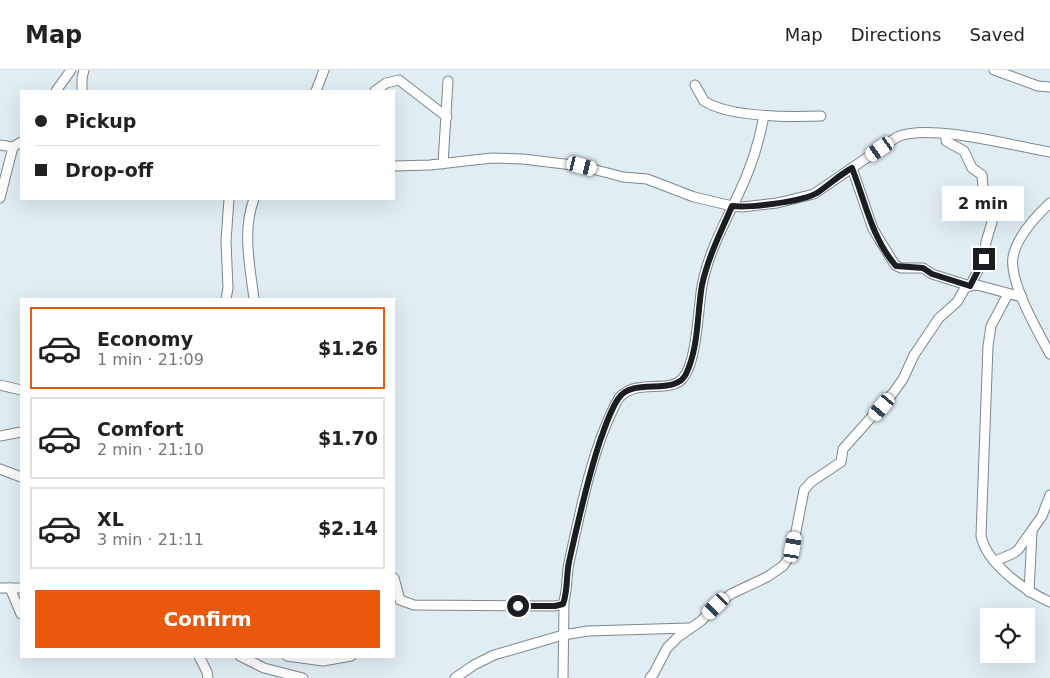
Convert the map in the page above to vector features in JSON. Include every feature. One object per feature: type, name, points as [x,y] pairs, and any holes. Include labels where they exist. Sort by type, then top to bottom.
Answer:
[{"type":"street","points":[[57,90],[71,70]]},
{"type":"street","points":[[82,90],[84,70]]},
{"type":"street","points":[[316,90],[324,70]]},
{"type":"street","points":[[999,71],[1038,86],[1050,87]]},
{"type":"street","points":[[376,90],[386,83],[399,80],[447,118]]},
{"type":"street","points":[[443,164],[448,81]]},
{"type":"street","points":[[695,85],[700,98],[708,104],[764,116],[821,116]]},
{"type":"street","points":[[563,678],[564,603],[569,564],[581,508],[606,424],[616,401],[625,392],[638,388],[673,384],[680,382],[685,376],[692,358],[702,286],[708,259],[748,172],[764,116]]},
{"type":"street","points":[[395,166],[443,164],[492,158],[523,159],[582,166],[623,177],[648,179],[694,196],[742,207],[777,203],[814,194],[902,135],[913,133],[969,136],[1050,152]]},
{"type":"street","points":[[946,134],[946,141],[962,149],[972,168],[982,175],[983,188],[991,200],[992,222],[986,242],[984,259],[970,286]]},
{"type":"street","points":[[0,145],[17,144],[0,198]]},
{"type":"street","points":[[852,168],[874,229],[895,265],[902,268],[923,268],[932,274],[970,286]]},
{"type":"street","points":[[226,298],[228,288],[226,241],[229,200]]},
{"type":"street","points":[[254,200],[247,229],[254,298]]},
{"type":"street","points":[[1050,203],[1024,233],[1014,255],[1014,272],[1022,297],[1050,354]]},
{"type":"street","points":[[650,678],[670,644],[701,621],[731,594],[774,574],[786,562],[793,547],[804,490],[811,482],[841,462],[843,449],[893,393],[903,379],[914,355],[939,318],[961,298],[965,288],[977,285],[1022,297]]},
{"type":"street","points":[[1008,294],[991,326],[986,361],[981,536],[987,551],[995,561],[1029,592],[1050,602]]},
{"type":"street","points":[[0,385],[20,390]]},
{"type":"street","points":[[0,436],[20,432]]},
{"type":"street","points":[[0,469],[20,477]]},
{"type":"street","points":[[995,561],[1015,552],[1042,516],[1050,495]]},
{"type":"street","points":[[1029,592],[1032,531]]},
{"type":"street","points":[[395,582],[398,604],[555,606],[564,603]]},
{"type":"street","points":[[0,588],[20,588]]},
{"type":"street","points":[[10,588],[20,612]]},
{"type":"street","points":[[455,678],[474,665],[494,655],[563,634],[588,631],[691,628]]},
{"type":"street","points":[[200,658],[208,678]]},
{"type":"street","points":[[244,658],[264,668],[303,678]]},
{"type":"street","points":[[301,658],[323,661],[340,658]]},
{"type":"route","points":[[518,606],[555,606],[563,604],[581,508],[595,457],[616,401],[625,392],[633,389],[673,384],[680,382],[685,376],[692,358],[702,286],[708,259],[732,206],[742,207],[777,203],[814,194],[852,168],[877,236],[896,266],[902,268],[923,268],[932,274],[970,286],[984,259]]}]
